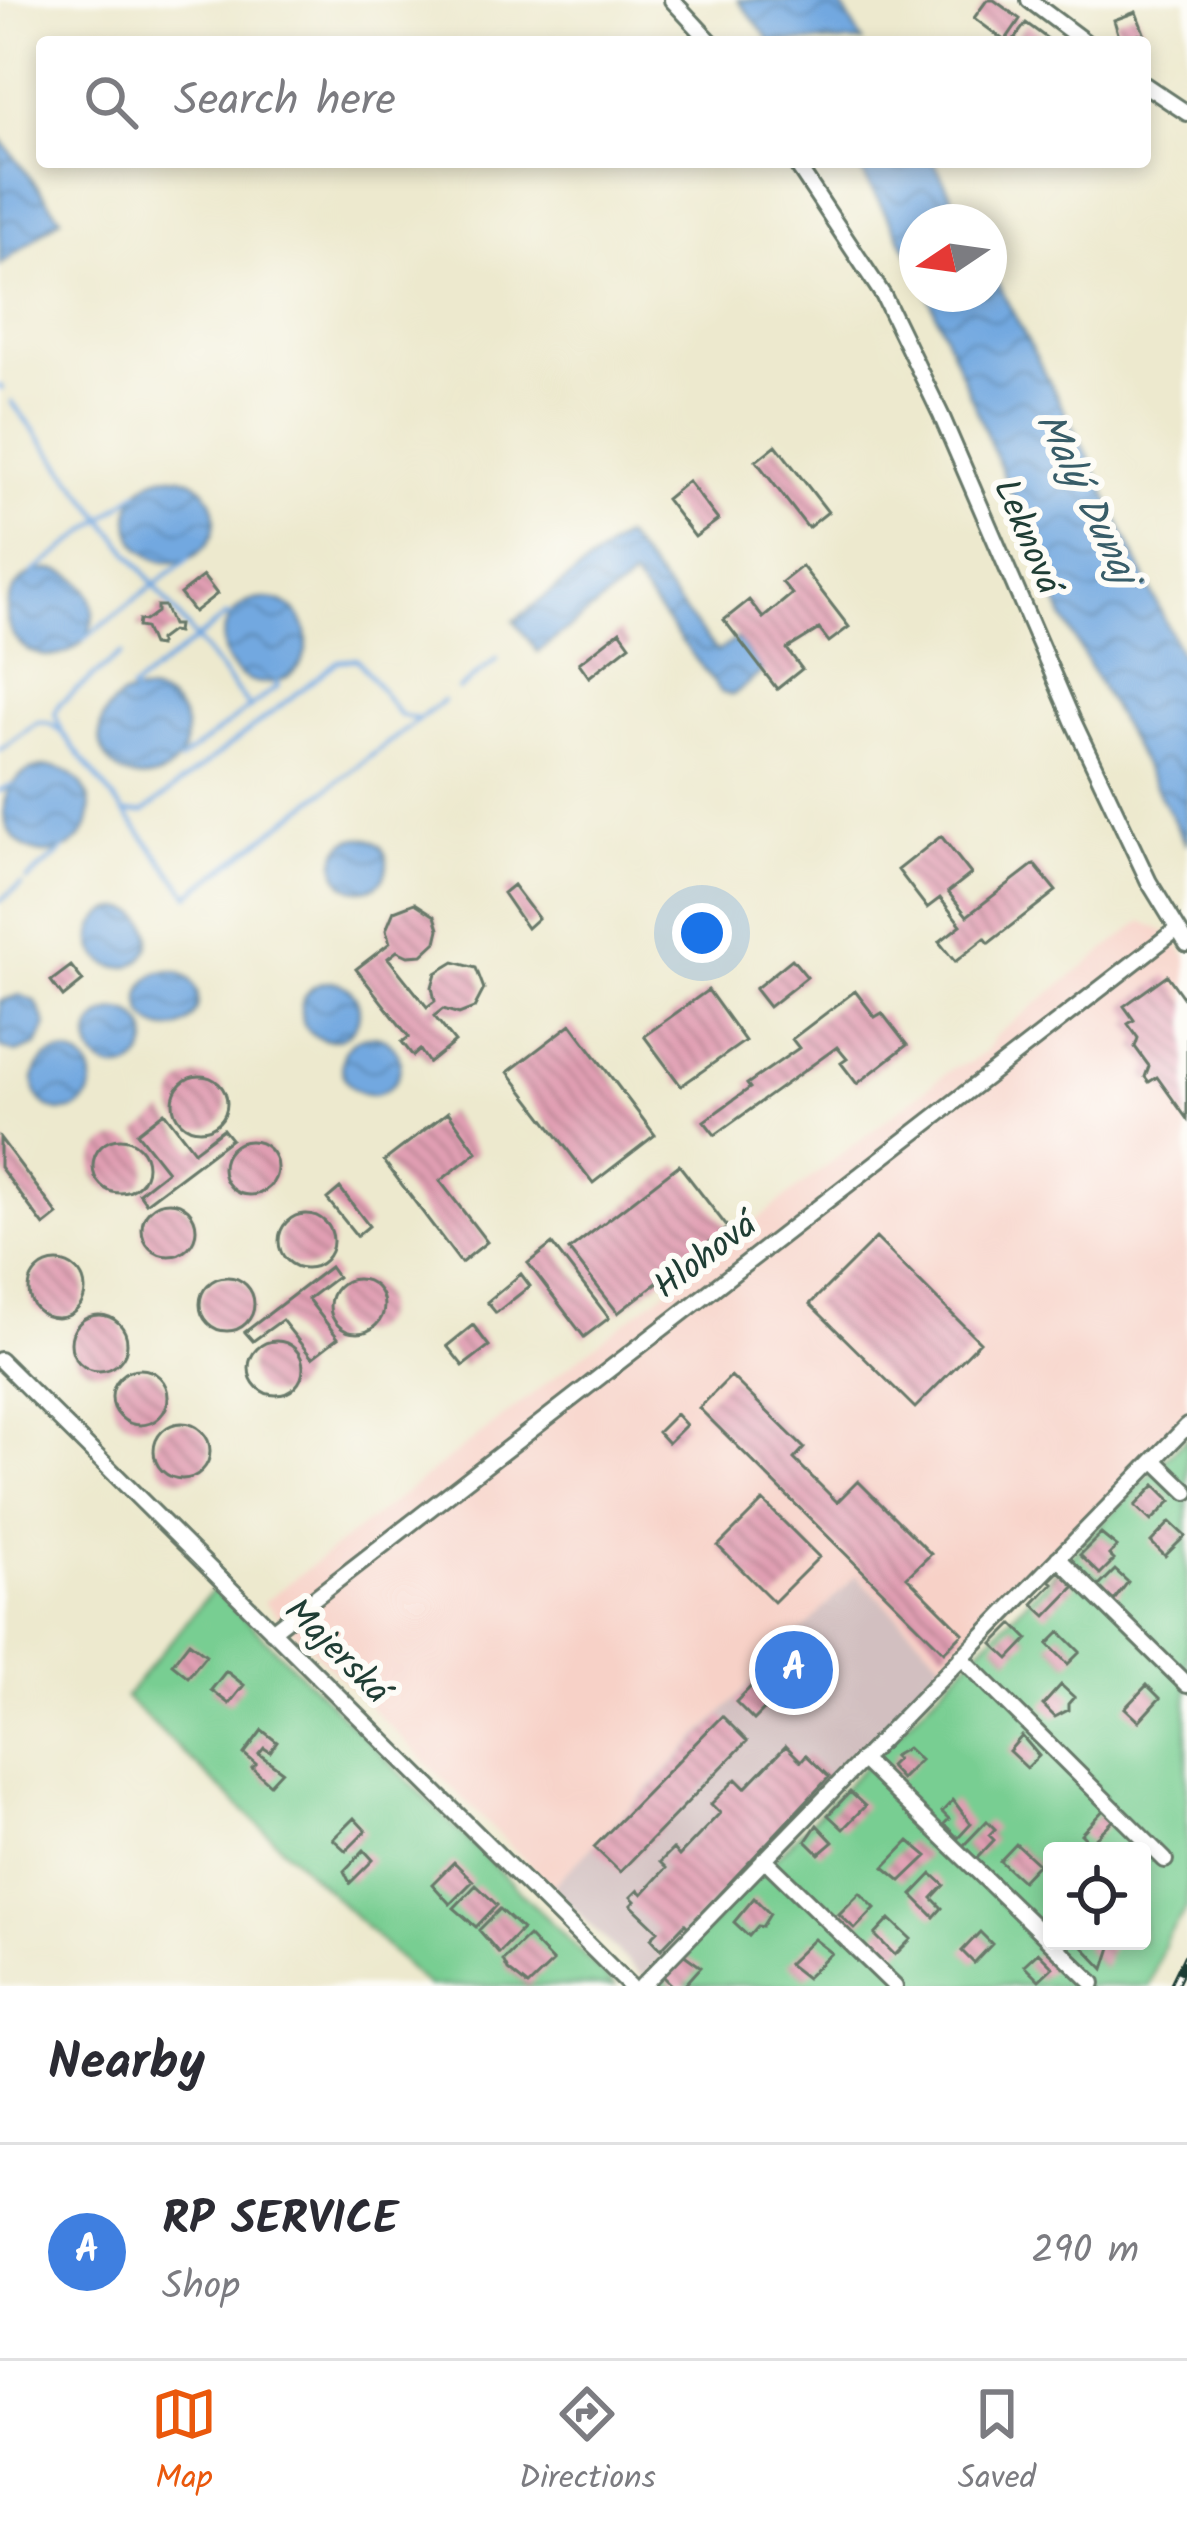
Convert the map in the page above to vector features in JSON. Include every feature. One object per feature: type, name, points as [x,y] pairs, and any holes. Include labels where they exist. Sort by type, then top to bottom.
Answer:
[{"type":"street","points":[[672,0],[705,36]]},
{"type":"street","points":[[1029,0],[1077,36]]},
{"type":"street","points":[[1151,89],[1187,113]]},
{"type":"street","name":"Leknová","points":[[799,168],[883,295],[950,435],[1072,721],[1187,944]]},
{"type":"street","name":"Hlohová","points":[[272,1631],[1176,930]]},
{"type":"street","name":"Majerská","points":[[0,1360],[630,1986]]},
{"type":"street","points":[[641,1986],[1187,1426]]},
{"type":"street","points":[[1154,1460],[1187,1492]]},
{"type":"street","points":[[1058,1558],[1187,1684]]},
{"type":"street","points":[[961,1658],[1165,1860]]},
{"type":"street","points":[[862,1759],[1094,1983]]},
{"type":"street","points":[[764,1859],[895,1986]]},
{"type":"shaded area","points":[[1142,921],[1168,933],[1187,957],[1187,1420],[947,1666],[855,1576],[552,1887],[264,1602],[954,1067],[987,1050],[995,1036]]},
{"type":"shaded area","points":[[856,1575],[947,1666],[643,1977],[552,1887]]},
{"type":"green space","points":[[1187,1437],[1187,1907],[1167,1937],[1149,1986],[651,1985]]},
{"type":"green space","points":[[214,1588],[615,1986],[428,1986],[125,1697]]},
{"type":"water","points":[[738,0],[838,0],[859,36],[766,36]]},
{"type":"water","points":[[0,138],[61,218],[0,265]]},
{"type":"water","points":[[859,168],[937,168],[956,204],[899,204],[899,236]]},
{"type":"water","name":"Malý Dunaj","points":[[1007,301],[1089,458],[1187,668],[1187,845],[1063,617],[936,312],[1007,312]]},
{"type":"water","points":[[172,476],[202,489],[215,519],[202,549],[172,562],[142,549],[129,519],[142,489]]},
{"type":"water","points":[[624,536],[717,652],[738,638],[763,671],[733,695],[722,693],[633,578],[538,652],[514,621]]},
{"type":"water","points":[[50,570],[66,573],[80,583],[90,597],[90,629],[80,643],[66,653],[50,656],[34,653],[20,643],[10,629],[7,613],[10,597],[20,583],[34,573]]},
{"type":"water","points":[[265,599],[295,611],[307,641],[295,671],[265,683],[235,671],[223,641],[235,611]]},
{"type":"water","points":[[143,692],[174,704],[186,735],[174,766],[143,778],[112,766],[100,735],[112,704]]},
{"type":"water","points":[[47,767],[78,779],[90,810],[78,841],[47,853],[16,841],[4,810],[16,779]]},
{"type":"water","points":[[361,838],[380,845],[387,864],[380,883],[361,890],[342,883],[335,864],[342,845]]},
{"type":"water","points":[[121,909],[141,918],[150,938],[141,958],[121,967],[101,958],[92,938],[101,918]]},
{"type":"water","points":[[169,971],[189,980],[198,1000],[189,1020],[169,1029],[149,1020],[140,1000],[149,980]]},
{"type":"water","points":[[330,982],[350,991],[359,1011],[350,1031],[330,1040],[310,1031],[301,1011],[310,991]]},
{"type":"water","points":[[20,995],[36,1002],[46,1025],[37,1045],[16,1053],[0,1047],[0,1001]]},
{"type":"water","points":[[118,1011],[138,1020],[147,1040],[138,1060],[118,1069],[98,1060],[89,1040],[98,1020]]},
{"type":"water","points":[[371,1036],[391,1045],[400,1065],[391,1085],[371,1094],[351,1085],[342,1065],[351,1045]]},
{"type":"water","points":[[63,1053],[83,1062],[92,1082],[83,1102],[63,1111],[43,1102],[34,1082],[43,1062]]},
{"type":"building","points":[[987,0],[994,0],[1020,19],[1008,36],[998,36],[974,18]]},
{"type":"building","points":[[1136,12],[1144,33],[1119,36],[1114,20]]},
{"type":"building","points":[[1026,23],[1044,36],[1016,36]]},
{"type":"building","points":[[776,445],[828,512],[808,528],[756,461]]},
{"type":"building","points":[[688,481],[718,520],[695,537],[666,499]]},
{"type":"building","points":[[802,566],[849,627],[829,642],[819,629],[787,649],[802,669],[777,689],[724,620],[749,600],[763,618],[792,594],[782,582]]},
{"type":"building","points":[[203,576],[217,594],[194,612],[180,594]]},
{"type":"building","points":[[157,606],[164,606],[172,625],[178,625],[177,632],[159,640],[159,646],[152,645],[145,628],[138,627],[139,620],[157,612]]},
{"type":"building","points":[[620,631],[630,645],[589,677],[579,663]]},
{"type":"building","points":[[941,836],[971,874],[948,892],[967,916],[1034,864],[1056,891],[989,943],[985,938],[955,962],[939,942],[961,925],[940,898],[927,908],[898,870]]},
{"type":"building","points":[[513,885],[538,918],[527,928],[503,893]]},
{"type":"building","points":[[415,903],[435,916],[436,942],[422,955],[397,951],[388,958],[427,1007],[435,1001],[436,973],[454,962],[476,968],[484,989],[474,1008],[459,1014],[443,1009],[434,1016],[455,1042],[429,1063],[420,1050],[413,1056],[402,1042],[409,1037],[356,969],[390,943],[386,930],[394,911]]},
{"type":"building","points":[[792,959],[807,977],[769,1007],[755,989]]},
{"type":"building","points":[[71,966],[83,981],[63,997],[51,981]]},
{"type":"building","points":[[1167,975],[1187,1003],[1187,1119],[1157,1077],[1149,1082],[1145,1077],[1149,1066],[1135,1047],[1138,1038],[1128,1024],[1134,1020],[1124,1006]]},
{"type":"building","points":[[708,990],[745,1041],[681,1086],[644,1036]]},
{"type":"building","points":[[855,991],[875,1017],[882,1013],[907,1045],[857,1084],[841,1063],[847,1059],[837,1047],[715,1135],[704,1121],[799,1048],[792,1039]]},
{"type":"building","points":[[571,1024],[655,1135],[593,1183],[508,1072]]},
{"type":"building","points":[[200,1076],[219,1084],[227,1103],[219,1122],[200,1130],[181,1122],[173,1103],[181,1084]]},
{"type":"building","points":[[164,1112],[194,1151],[223,1129],[231,1139],[146,1203],[139,1193],[167,1171],[137,1133]]},
{"type":"building","points":[[448,1112],[477,1152],[440,1181],[487,1242],[461,1263],[384,1161]]},
{"type":"building","points":[[0,1138],[58,1215],[44,1226],[0,1167]]},
{"type":"building","points":[[120,1139],[139,1147],[147,1166],[139,1185],[120,1193],[101,1185],[93,1166],[101,1147]]},
{"type":"building","points":[[250,1141],[269,1149],[277,1168],[269,1187],[250,1195],[231,1187],[223,1168],[231,1149]]},
{"type":"building","points":[[679,1165],[728,1228],[618,1313],[569,1250]]},
{"type":"building","points":[[340,1188],[369,1226],[357,1236],[327,1199]]},
{"type":"building","points":[[169,1202],[188,1210],[196,1229],[188,1248],[169,1256],[150,1248],[142,1229],[150,1210]]},
{"type":"building","points":[[306,1214],[325,1222],[333,1241],[325,1260],[306,1268],[287,1260],[279,1241],[287,1222]]},
{"type":"building","points":[[876,1238],[980,1342],[915,1408],[810,1304]]},
{"type":"building","points":[[552,1244],[609,1318],[584,1337],[528,1263]]},
{"type":"building","points":[[57,1262],[77,1270],[85,1290],[77,1310],[57,1318],[37,1310],[29,1290],[37,1270]]},
{"type":"building","points":[[330,1267],[337,1277],[308,1299],[338,1338],[312,1358],[282,1320],[253,1341],[245,1332]]},
{"type":"building","points":[[521,1274],[530,1286],[496,1313],[487,1302]]},
{"type":"building","points":[[227,1277],[246,1285],[254,1304],[246,1323],[227,1331],[208,1323],[200,1304],[208,1285]]},
{"type":"building","points":[[357,1279],[376,1287],[384,1306],[376,1325],[357,1333],[338,1325],[330,1306],[338,1287]]},
{"type":"building","points":[[99,1315],[119,1323],[127,1343],[119,1363],[99,1371],[79,1363],[71,1343],[79,1323]]},
{"type":"building","points":[[473,1325],[489,1346],[463,1366],[447,1346]]},
{"type":"building","points":[[276,1341],[295,1349],[303,1368],[295,1387],[276,1395],[257,1387],[249,1368],[257,1349]]},
{"type":"building","points":[[140,1369],[160,1377],[168,1397],[160,1417],[140,1425],[120,1417],[112,1397],[120,1377]]},
{"type":"building","points":[[731,1376],[804,1448],[794,1459],[837,1502],[858,1481],[931,1554],[907,1577],[963,1633],[944,1652],[699,1408]]},
{"type":"building","points":[[676,1414],[686,1425],[668,1443],[658,1432]]},
{"type":"building","points":[[182,1423],[202,1431],[210,1451],[202,1471],[182,1479],[162,1471],[154,1451],[162,1431]]},
{"type":"building","points":[[1155,1485],[1171,1501],[1151,1521],[1135,1506]]},
{"type":"building","points":[[763,1501],[819,1557],[774,1602],[718,1546]]},
{"type":"building","points":[[1170,1522],[1185,1536],[1165,1556],[1151,1542]]},
{"type":"building","points":[[1101,1534],[1117,1547],[1109,1555],[1114,1560],[1100,1574],[1080,1555]]},
{"type":"building","points":[[1115,1570],[1128,1582],[1112,1603],[1097,1588]]},
{"type":"building","points":[[1059,1571],[1075,1586],[1046,1616],[1033,1604]]},
{"type":"building","points":[[1013,1624],[1028,1639],[1009,1659],[993,1644]]},
{"type":"building","points":[[1060,1632],[1080,1652],[1068,1664],[1048,1644]]},
{"type":"building","points":[[801,1635],[820,1653],[754,1720],[736,1702]]},
{"type":"building","points":[[189,1642],[206,1655],[188,1677],[172,1664]]},
{"type":"building","points":[[226,1671],[244,1685],[229,1704],[211,1690]]},
{"type":"building","points":[[1061,1685],[1074,1697],[1068,1710],[1055,1717],[1043,1705]]},
{"type":"building","points":[[1147,1685],[1160,1698],[1139,1721],[1125,1708]]},
{"type":"building","points":[[722,1716],[747,1741],[620,1872],[594,1847]]},
{"type":"building","points":[[262,1730],[277,1742],[270,1752],[264,1748],[259,1754],[282,1771],[270,1784],[244,1754]]},
{"type":"building","points":[[1022,1736],[1039,1756],[1027,1768],[1009,1751]]},
{"type":"building","points":[[786,1746],[801,1761],[806,1755],[829,1777],[688,1927],[685,1924],[661,1949],[651,1938],[658,1931],[631,1905],[635,1901],[631,1897],[638,1890],[642,1894],[666,1868],[660,1862],[673,1849],[679,1856],[720,1813],[711,1804],[736,1779],[745,1788]]},
{"type":"building","points":[[907,1748],[920,1760],[901,1779],[889,1766],[896,1759],[893,1756]]},
{"type":"building","points":[[850,1792],[865,1806],[843,1829],[828,1815]]},
{"type":"building","points":[[953,1800],[971,1824],[958,1838],[944,1824],[949,1819],[942,1812]]},
{"type":"building","points":[[1106,1807],[1117,1817],[1091,1842],[1081,1834]]},
{"type":"building","points":[[354,1818],[366,1831],[346,1851],[333,1839]]},
{"type":"building","points":[[987,1821],[995,1829],[989,1835],[994,1840],[976,1859],[963,1846]]},
{"type":"building","points":[[817,1825],[833,1842],[819,1854],[806,1841]]},
{"type":"building","points":[[909,1841],[927,1856],[901,1881],[884,1867]]},
{"type":"building","points":[[1016,1844],[1038,1864],[1022,1881],[1000,1861]]},
{"type":"building","points":[[364,1850],[373,1860],[350,1883],[344,1871]]},
{"type":"building","points":[[454,1862],[473,1881],[450,1904],[432,1884]]},
{"type":"building","points":[[932,1874],[944,1885],[932,1898],[942,1908],[934,1917],[912,1895]]},
{"type":"building","points":[[476,1885],[497,1905],[476,1927],[454,1908]]},
{"type":"building","points":[[860,1893],[875,1908],[855,1929],[839,1914]]},
{"type":"building","points":[[754,1898],[770,1914],[749,1936],[734,1922]]},
{"type":"building","points":[[500,1909],[522,1929],[499,1953],[479,1930]]},
{"type":"building","points":[[890,1919],[911,1939],[895,1955],[875,1935]]},
{"type":"building","points":[[980,1932],[992,1944],[974,1963],[962,1951]]},
{"type":"building","points":[[528,1936],[553,1962],[528,1986],[503,1960]]},
{"type":"building","points":[[814,1939],[832,1953],[806,1978],[788,1964]]},
{"type":"building","points":[[1086,1950],[1110,1950],[1104,1969]]},
{"type":"building","points":[[1038,1952],[1053,1967],[1039,1980],[1024,1965]]},
{"type":"building","points":[[683,1954],[701,1967],[684,1986],[673,1986],[662,1975]]},
{"type":"waterway","points":[[12,402],[250,708]]},
{"type":"waterway","points":[[33,573],[138,492]]},
{"type":"waterway","points":[[84,639],[189,558]]},
{"type":"waterway","points":[[134,693],[131,690],[230,617]]},
{"type":"waterway","points":[[62,731],[55,714],[59,704],[121,654]]},
{"type":"waterway","points":[[125,813],[144,812],[338,661],[357,659],[400,715],[417,719]]},
{"type":"waterway","points":[[459,689],[497,659]]},
{"type":"waterway","points":[[179,761],[278,686],[276,682]]},
{"type":"waterway","points":[[0,750],[38,722],[51,724],[189,895],[443,701]]},
{"type":"waterway","points":[[0,791],[11,785]]},
{"type":"waterway","points":[[27,880],[63,850]]},
{"type":"waterway","points":[[0,901],[21,885]]},
{"type":"railway","points":[[1173,1986],[1187,1957]]},
{"type":"place","name":"RP SERVICE","points":[[794,1670]]}]
